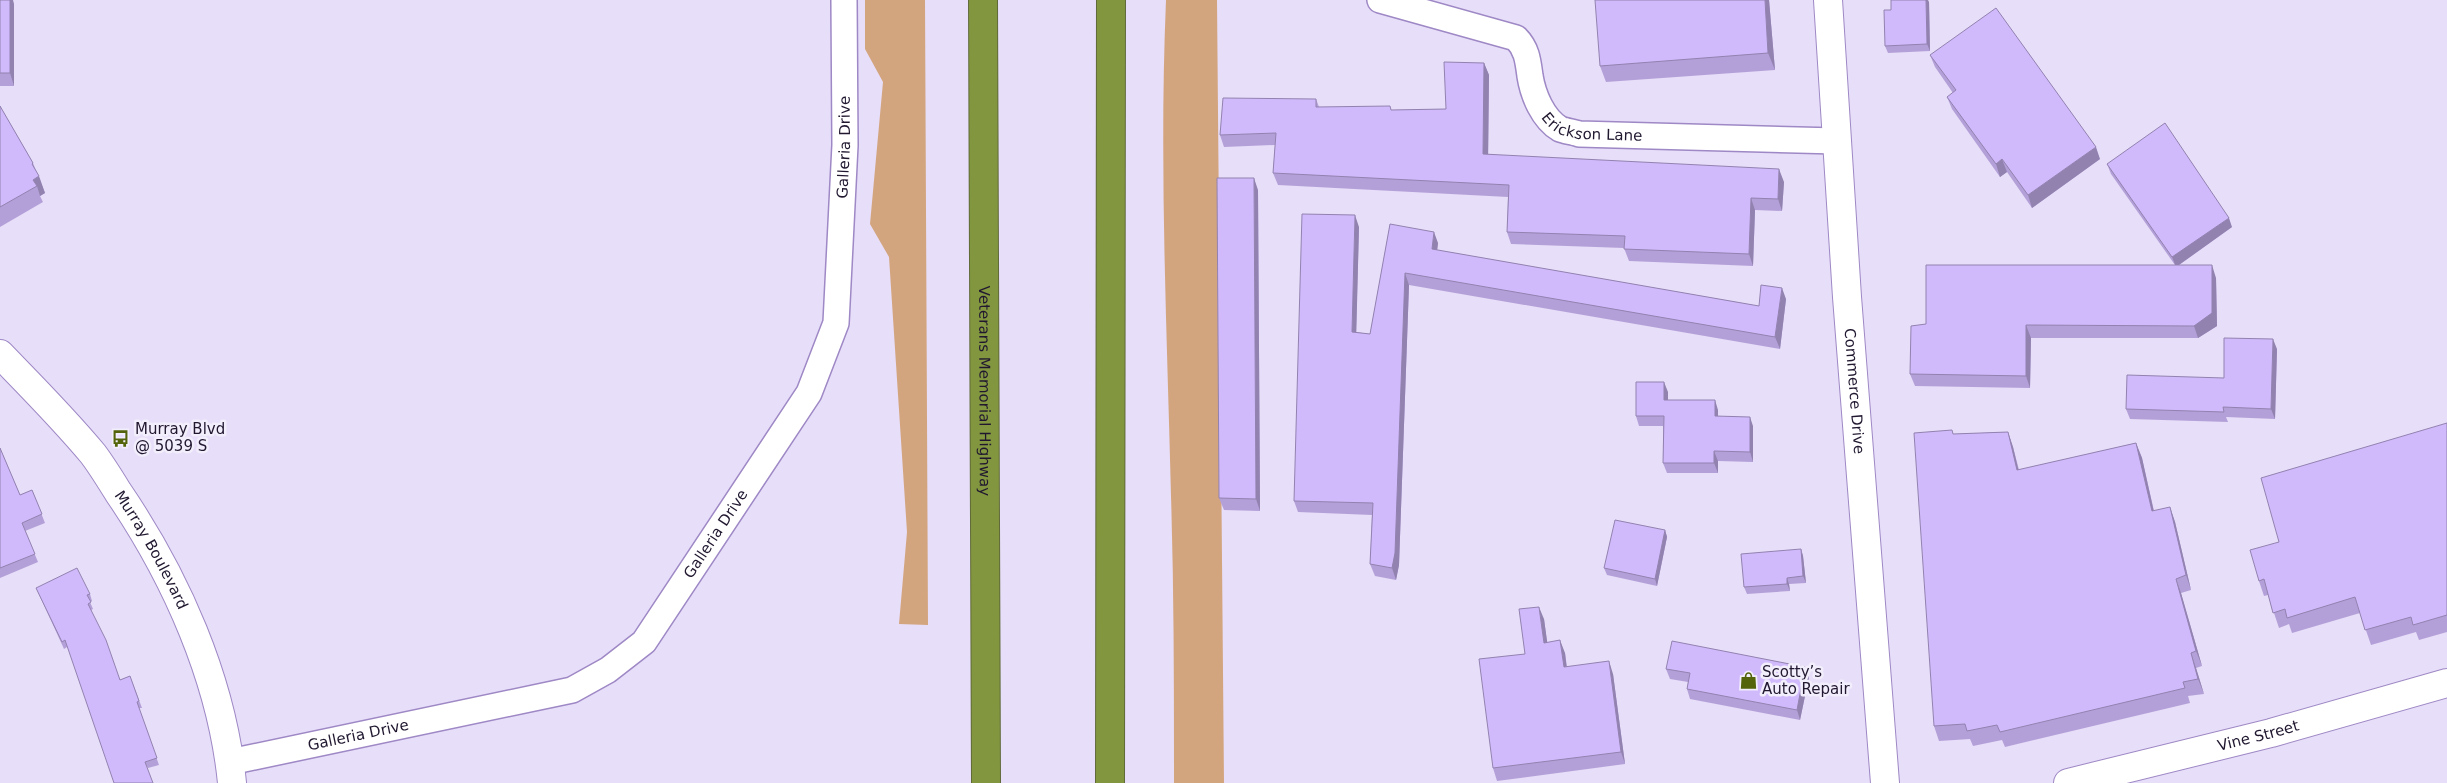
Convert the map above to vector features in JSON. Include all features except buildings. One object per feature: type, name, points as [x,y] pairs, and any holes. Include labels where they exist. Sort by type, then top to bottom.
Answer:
[{"type":"highway","name":"Veterans Memorial Highway","points":[[983,0],[986,783]]},
{"type":"highway","points":[[1110,783],[1111,0]]},
{"type":"street","name":"Galleria Drive","points":[[231,772],[281,749],[572,690],[608,670],[644,642],[809,393],[836,323],[845,145],[844,0]]},
{"type":"street","name":"Erickson Lane","points":[[1380,0],[1516,38],[1524,46],[1530,80],[1538,102],[1547,117],[1560,129],[1579,134],[1837,142]]},
{"type":"street","name":"Commerce Drive","points":[[1828,0],[1854,392],[1885,783]]},
{"type":"street","name":"Murray Boulevard","points":[[0,354],[93,454],[135,516],[166,572],[202,657],[224,730],[231,772]]},
{"type":"street","name":"Vine Street","points":[[2068,783],[2271,733],[2447,683]]},
{"type":"shaded area","points":[[865,0],[925,0],[928,625],[899,624],[907,532],[889,257],[870,224],[883,82],[865,49]]},
{"type":"shaded area","points":[[1166,0],[1217,0],[1224,783],[1174,783],[1173,567],[1163,186]]},
{"type":"place","name":"Murray Blvd @ 5039 S","points":[[121,438]]},
{"type":"place","name":"Scotty’s Auto Repair","points":[[1748,681]]}]
